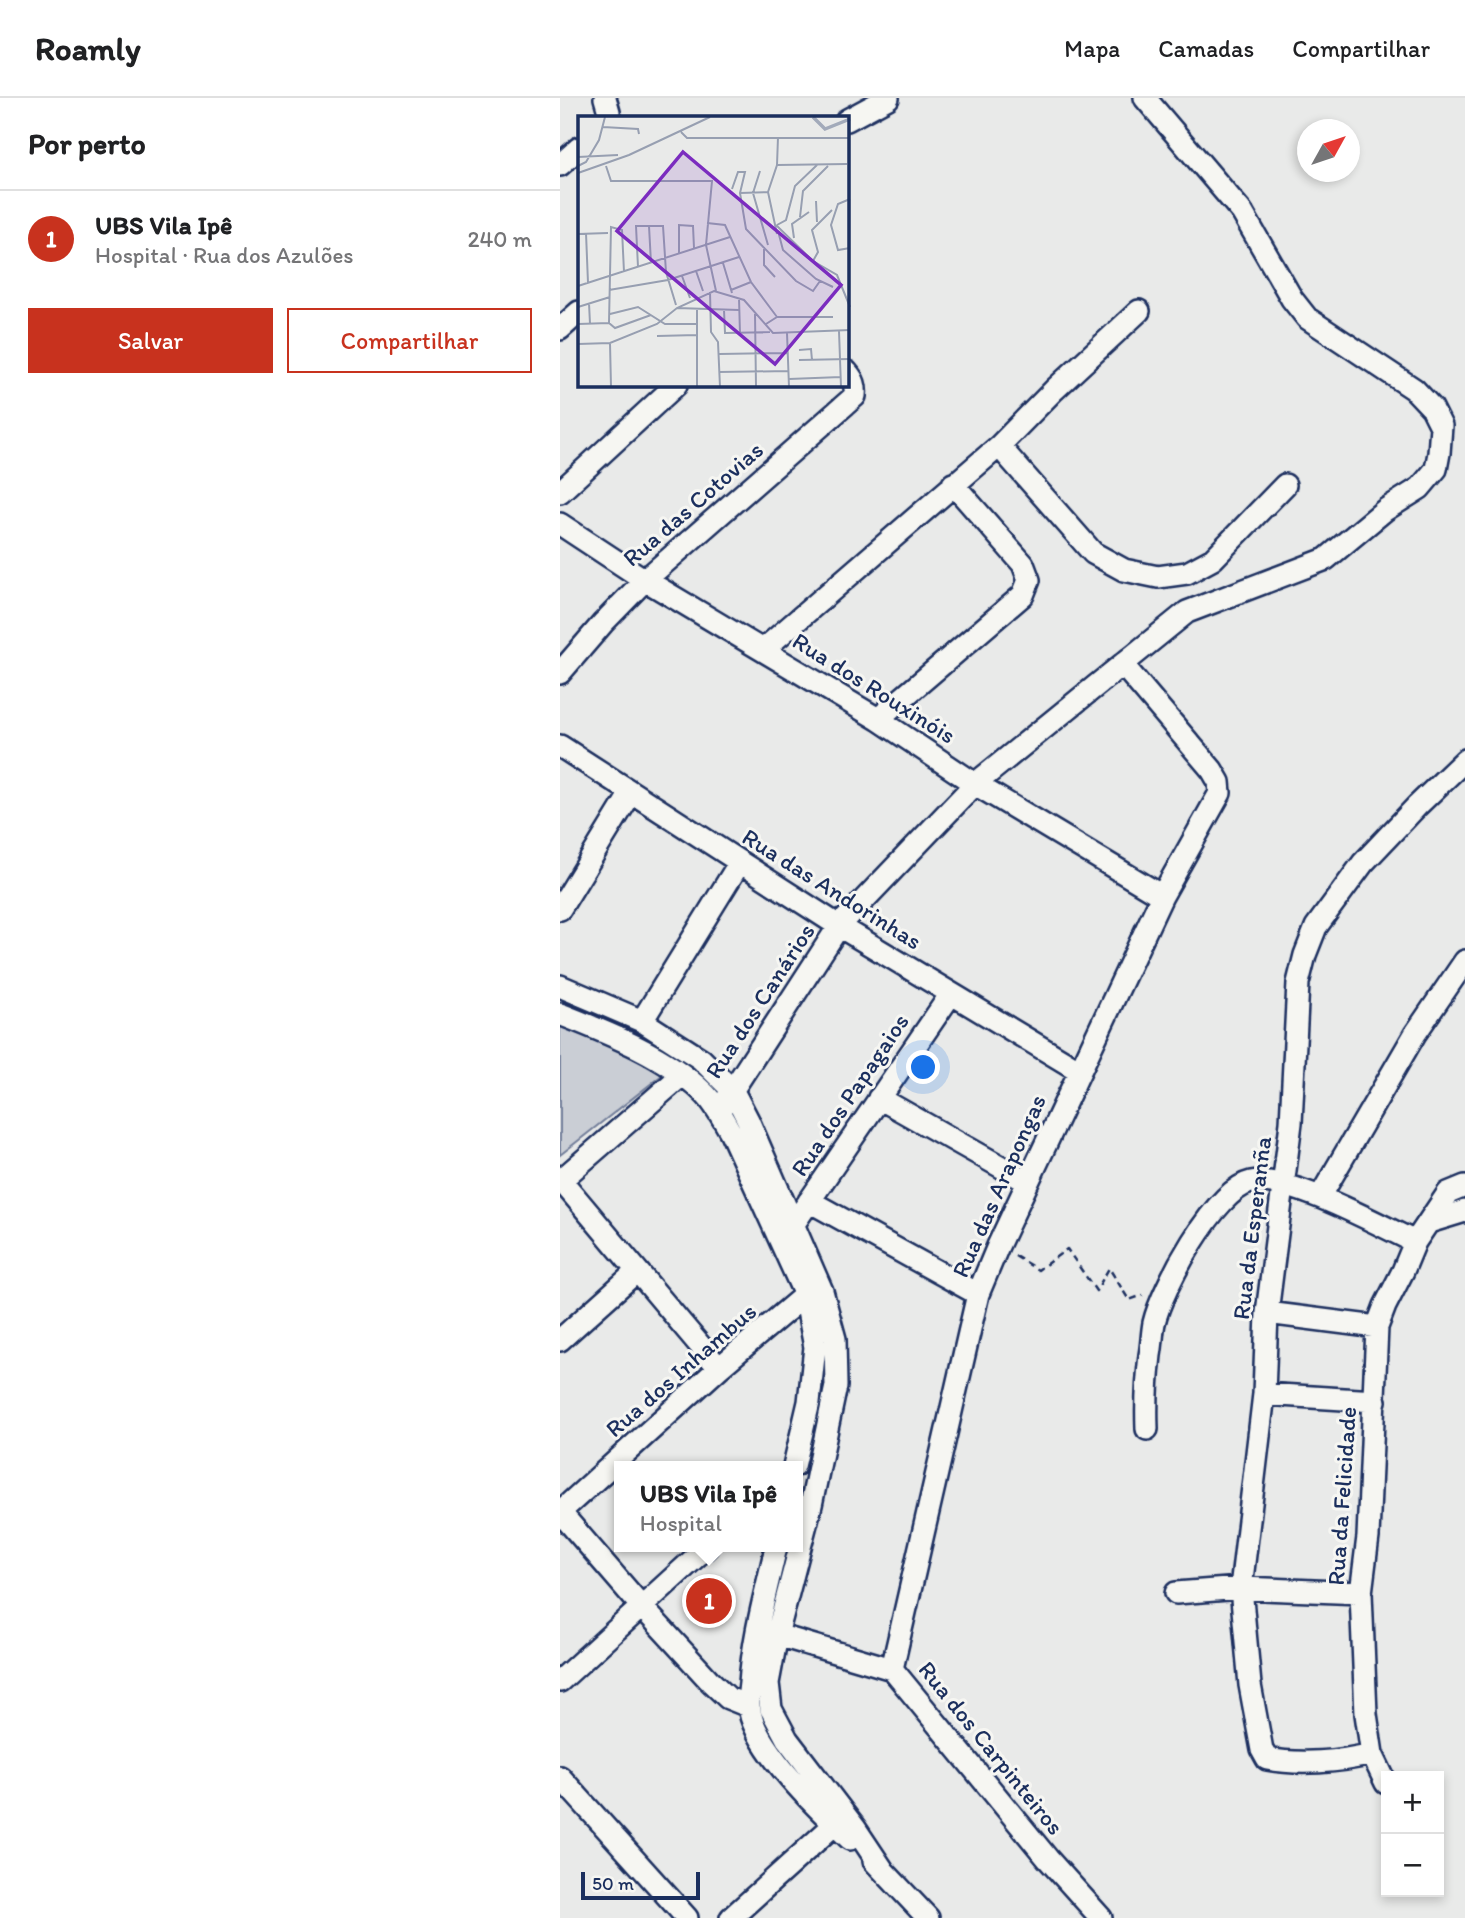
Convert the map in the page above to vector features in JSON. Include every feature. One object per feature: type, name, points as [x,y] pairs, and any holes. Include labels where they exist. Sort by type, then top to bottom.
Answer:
[{"type":"street","points":[[605,98],[609,111],[607,116]]},
{"type":"street","points":[[849,119],[888,98]]},
{"type":"street","points":[[1123,665],[1187,612],[1326,559],[1385,510],[1420,488],[1436,469],[1441,426],[1432,408],[1414,389],[1307,318],[1292,299],[1242,212],[1144,98]]},
{"type":"street","points":[[560,165],[578,149]]},
{"type":"street","points":[[764,649],[999,446],[1054,390],[1139,311]]},
{"type":"street","points":[[560,329],[578,313]]},
{"type":"street","name":"Rua das Cotovias","points":[[560,673],[645,580],[855,396],[856,387],[850,375]]},
{"type":"street","points":[[560,492],[674,387]]},
{"type":"street","points":[[999,446],[1093,553],[1124,570],[1158,577],[1187,573],[1213,559],[1285,485]]},
{"type":"street","points":[[878,719],[1023,595],[1029,580],[1023,564],[953,484]]},
{"type":"street","name":"Rua dos Rouxinóis","points":[[560,524],[645,580],[878,719],[975,784],[1162,896]]},
{"type":"street","name":"Rua dos Canários","points":[[719,1111],[839,926],[975,784],[1123,665]]},
{"type":"street","name":"Rua das Arapongas","points":[[892,1669],[978,1294],[1162,896],[1220,793],[1219,782],[1212,770],[1123,665]]},
{"type":"street","name":"Rua das Andorinhas","points":[[560,746],[839,926],[1080,1072]]},
{"type":"street","name":"Rua da Esperanña","points":[[1372,1754],[1352,1759],[1283,1762],[1267,1759],[1262,1750],[1250,1685],[1241,1588],[1264,1394],[1267,1313],[1291,1123],[1298,983],[1316,927],[1363,863],[1465,760]]},
{"type":"street","points":[[560,909],[631,793]]},
{"type":"street","points":[[642,1021],[740,862]]},
{"type":"street","points":[[1320,1197],[1415,1034],[1465,961]]},
{"type":"street","points":[[560,986],[642,1021],[701,1059],[733,1091],[753,1131],[822,1291],[835,1339],[836,1386],[804,1504]]},
{"type":"street","name":"Rua dos Papagaios","points":[[793,1225],[951,994]]},
{"type":"street","points":[[560,1014],[634,1044],[682,1075],[704,1093],[719,1111],[805,1295],[815,1347],[809,1402],[795,1461]]},
{"type":"street","points":[[682,1075],[560,1180],[719,1368]]},
{"type":"street","points":[[879,1098],[1028,1182]]},
{"type":"street","name":"Rua da Felicidade","points":[[1381,1773],[1372,1754],[1366,1714],[1361,1593],[1368,1537],[1377,1327],[1415,1242],[1457,1190],[1465,1170]]},
{"type":"street","points":[[1147,1429],[1145,1399],[1154,1323],[1166,1287],[1208,1219],[1230,1193],[1250,1182],[1269,1181],[1283,1184],[1320,1197],[1415,1242]]},
{"type":"street","points":[[809,1201],[978,1294]]},
{"type":"street","points":[[1429,1222],[1463,1212]]},
{"type":"street","points":[[560,1340],[637,1271]]},
{"type":"street","name":"Rua dos Inhambus","points":[[616,1461],[805,1295]]},
{"type":"street","points":[[1267,1313],[1377,1327]]},
{"type":"street","points":[[1264,1394],[1375,1402]]},
{"type":"street","name":"Rua dos Inhambus","points":[[560,1512],[614,1463]]},
{"type":"street","points":[[560,1512],[642,1607],[728,1699],[748,1706]]},
{"type":"street","points":[[560,1681],[702,1552]]},
{"type":"street","points":[[775,1552],[752,1655],[748,1706],[756,1729],[788,1775],[928,1918]]},
{"type":"street","points":[[794,1552],[768,1683],[771,1709],[787,1739],[883,1870]]},
{"type":"street","points":[[1176,1593],[1241,1588],[1361,1593]]},
{"type":"street","name":"Rua dos Carpinteiros","points":[[777,1635],[892,1669],[1101,1918]]},
{"type":"street","points":[[560,1777],[687,1918]]},
{"type":"street","points":[[731,1918],[835,1824]]},
{"type":"path","points":[[998,1246],[1038,1270],[1067,1248],[1096,1291],[1109,1268],[1129,1300],[1166,1287]]},
{"type":"shaded area","points":[[560,1024],[629,1051],[662,1075],[560,1155]]},
{"type":"place","name":"UBS Vila Ipê","points":[[709,1601]]}]
